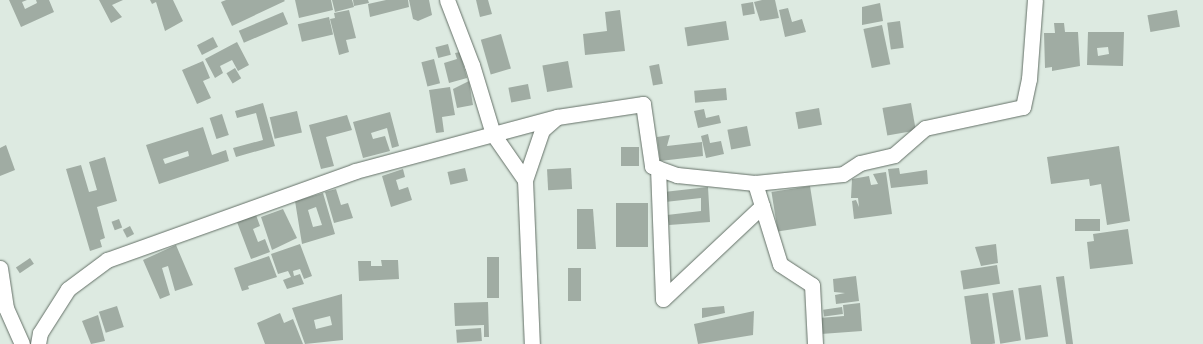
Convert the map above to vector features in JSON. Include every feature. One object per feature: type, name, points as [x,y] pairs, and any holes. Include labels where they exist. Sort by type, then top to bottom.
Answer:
[{"type":"street","points":[[447,0],[472,65],[493,134],[525,180]]},
{"type":"street","points":[[38,344],[40,333],[68,289],[107,260],[355,171],[557,117],[643,104],[652,166],[677,175],[755,183],[843,174],[860,163],[894,155],[925,128],[1023,107],[1029,79],[1035,0]]},
{"type":"street","points":[[532,344],[525,180],[542,130],[557,117]]},
{"type":"street","points":[[658,168],[663,298],[762,206]]},
{"type":"street","points":[[755,183],[780,264],[812,285],[815,344]]},
{"type":"street","points":[[0,268],[6,308],[22,344]]},
{"type":"building","points":[[9,0],[27,0],[22,2],[25,9],[37,3],[36,0],[49,0],[54,12],[21,27]]},
{"type":"building","points":[[99,0],[123,0],[112,5],[122,17],[111,23]]},
{"type":"building","points":[[150,0],[173,0],[183,21],[165,31],[156,2],[152,4]]},
{"type":"building","points":[[226,0],[285,1],[232,26],[221,2]]},
{"type":"building","points":[[295,0],[331,0],[333,10],[299,18]]},
{"type":"building","points":[[332,0],[352,0],[354,7],[335,12]]},
{"type":"building","points":[[353,0],[368,0],[369,3],[354,6]]},
{"type":"building","points":[[386,0],[408,0],[409,7],[370,17],[368,4]]},
{"type":"building","points":[[409,0],[429,0],[432,15],[418,21],[413,19]]},
{"type":"building","points":[[476,0],[488,0],[492,14],[480,17]]},
{"type":"building","points":[[762,0],[775,0],[779,18],[760,21],[754,2]]},
{"type":"building","points":[[753,2],[755,14],[743,16],[741,4]]},
{"type":"building","points":[[880,3],[883,21],[862,25],[862,7]]},
{"type":"building","points":[[788,8],[792,22],[802,19],[806,32],[785,37],[779,10]]},
{"type":"building","points":[[349,10],[356,38],[346,40],[349,52],[339,55],[330,19],[335,18],[334,13]]},
{"type":"building","points":[[620,10],[625,51],[585,55],[583,34],[607,31],[605,12]]},
{"type":"building","points":[[1177,10],[1180,27],[1150,32],[1147,15]]},
{"type":"building","points":[[283,12],[288,24],[244,43],[239,31]]},
{"type":"building","points":[[329,17],[333,35],[302,42],[298,24]]},
{"type":"building","points":[[726,21],[729,40],[687,46],[685,28]]},
{"type":"building","points":[[900,21],[904,48],[891,50],[887,23]]},
{"type":"building","points":[[1054,23],[1064,23],[1065,32],[1078,32],[1080,66],[1052,71],[1052,67],[1045,68],[1044,33],[1055,33]]},
{"type":"building","points":[[882,25],[890,64],[872,68],[863,29]]},
{"type":"building","points":[[1088,32],[1124,32],[1123,66],[1087,65]],"holes":[[[1108,47],[1109,54],[1098,56],[1097,48]]]},
{"type":"building","points":[[501,34],[511,69],[491,74],[481,40]]},
{"type":"building","points":[[213,37],[218,47],[202,55],[197,45]]},
{"type":"building","points":[[237,42],[249,65],[238,71],[232,60],[220,66],[223,73],[215,78],[205,59]]},
{"type":"building","points":[[448,44],[451,55],[438,58],[435,47]]},
{"type":"building","points":[[460,52],[467,78],[449,83],[444,63],[457,59],[455,53]]},
{"type":"building","points":[[434,59],[440,83],[427,86],[421,62]]},
{"type":"building","points":[[203,61],[210,78],[203,81],[211,98],[197,104],[182,70]]},
{"type":"building","points":[[568,61],[573,88],[547,92],[542,66]]},
{"type":"building","points":[[659,64],[663,84],[653,86],[649,66]]},
{"type":"building","points":[[235,68],[241,78],[233,83],[226,73]]},
{"type":"building","points":[[469,81],[473,105],[457,108],[453,89]]},
{"type":"building","points":[[528,84],[531,99],[511,103],[508,88]]},
{"type":"building","points":[[450,87],[455,115],[442,117],[444,132],[436,133],[429,90]]},
{"type":"building","points":[[726,88],[727,100],[695,103],[694,91]]},
{"type":"building","points":[[263,103],[275,146],[236,157],[233,148],[263,140],[256,113],[237,118],[235,111]]},
{"type":"building","points":[[911,103],[916,131],[887,136],[882,108]]},
{"type":"building","points":[[819,108],[822,125],[798,129],[795,112]]},
{"type":"building","points":[[704,109],[706,118],[719,115],[721,123],[698,128],[694,111]]},
{"type":"building","points":[[297,111],[302,132],[275,139],[270,117]]},
{"type":"building","points":[[390,112],[399,146],[392,148],[387,128],[371,133],[373,139],[385,136],[390,151],[363,158],[353,122]]},
{"type":"building","points":[[222,114],[229,135],[216,139],[210,118]]},
{"type":"building","points":[[347,115],[352,130],[326,137],[334,166],[321,169],[309,125]]},
{"type":"building","points":[[747,126],[751,146],[731,149],[727,130]]},
{"type":"building","points":[[203,127],[212,155],[226,150],[229,161],[159,184],[146,145]],"holes":[[[188,151],[189,156],[165,164],[163,159]]]},
{"type":"building","points":[[708,134],[710,143],[721,141],[724,154],[706,158],[701,136]]},
{"type":"building","points":[[670,135],[667,146],[702,142],[703,156],[660,161],[657,137]]},
{"type":"building","points":[[6,145],[15,170],[0,176],[0,148]]},
{"type":"building","points":[[1119,146],[1130,221],[1107,225],[1101,184],[1090,186],[1089,179],[1051,184],[1047,157]]},
{"type":"building","points":[[621,147],[639,147],[639,166],[621,166]]},
{"type":"building","points":[[105,157],[117,201],[97,207],[105,238],[100,240],[102,247],[90,251],[66,169],[81,165],[89,192],[97,190],[89,162]]},
{"type":"building","points":[[465,168],[468,181],[450,185],[447,172]]},
{"type":"building","points":[[571,168],[572,189],[548,190],[547,169]]},
{"type":"building","points":[[899,168],[900,174],[927,170],[928,184],[891,188],[888,169]]},
{"type":"building","points":[[403,169],[405,177],[396,180],[399,190],[408,187],[412,200],[391,207],[382,176]]},
{"type":"building","points":[[886,172],[892,214],[854,219],[852,201],[856,200],[859,207],[858,198],[851,198],[852,179],[869,176],[871,185],[878,184],[873,174]]},
{"type":"building","points":[[810,186],[816,226],[778,232],[771,192]]},
{"type":"building","points":[[708,187],[710,222],[669,225],[667,215],[701,211],[701,198],[665,202],[664,192]]},
{"type":"building","points":[[336,189],[341,205],[348,203],[353,218],[334,223],[325,192]]},
{"type":"building","points":[[323,193],[335,234],[302,244],[295,201]],"holes":[[[316,207],[322,225],[313,227],[308,210]]]},
{"type":"building","points":[[616,203],[648,203],[648,247],[616,247]]},
{"type":"building","points":[[283,209],[297,238],[272,250],[261,217]]},
{"type":"building","points":[[577,209],[593,209],[596,249],[577,249]]},
{"type":"building","points":[[256,215],[260,226],[253,229],[258,242],[265,239],[270,252],[251,259],[237,222]]},
{"type":"building","points":[[119,219],[122,227],[115,230],[112,222]]},
{"type":"building","points":[[1075,219],[1100,219],[1100,231],[1075,231]]},
{"type":"building","points":[[130,226],[134,234],[127,238],[123,230]]},
{"type":"building","points":[[1128,229],[1133,264],[1090,269],[1087,242],[1094,241],[1093,234]]},
{"type":"building","points":[[300,244],[312,276],[304,279],[300,269],[293,271],[294,276],[300,274],[304,284],[287,289],[283,280],[291,277],[288,271],[278,274],[271,254]]},
{"type":"building","points":[[996,244],[998,263],[981,266],[975,247]]},
{"type":"building","points":[[176,245],[193,285],[175,291],[168,266],[162,268],[170,295],[160,299],[143,260]]},
{"type":"building","points":[[269,256],[277,277],[248,286],[249,289],[242,291],[234,268]]},
{"type":"building","points":[[487,257],[499,257],[499,298],[487,298]]},
{"type":"building","points":[[30,258],[34,264],[20,273],[16,268]]},
{"type":"building","points":[[381,260],[398,260],[399,279],[359,281],[358,261],[371,261],[371,266],[382,266]]},
{"type":"building","points":[[997,265],[1000,284],[963,290],[960,271]]},
{"type":"building","points":[[568,268],[581,268],[581,301],[568,301]]},
{"type":"building","points":[[856,276],[859,301],[836,304],[835,295],[845,293],[834,292],[833,279]]},
{"type":"building","points":[[1064,276],[1073,344],[1066,344],[1056,277]]},
{"type":"building","points":[[1041,285],[1048,336],[1025,340],[1018,288]]},
{"type":"building","points":[[1013,290],[1021,340],[1000,344],[992,293]]},
{"type":"building","points":[[988,293],[995,344],[971,344],[964,296]]},
{"type":"building","points":[[342,294],[343,340],[305,344],[292,308]],"holes":[[[330,316],[332,325],[316,329],[314,320]]]},
{"type":"building","points":[[488,302],[489,337],[484,337],[484,325],[455,326],[454,303]]},
{"type":"building","points":[[860,303],[862,331],[821,334],[819,318],[844,316],[843,305]]},
{"type":"building","points":[[117,306],[124,327],[106,333],[99,312]]},
{"type":"building","points":[[724,306],[725,313],[702,318],[702,308]]},
{"type":"building","points":[[842,307],[843,314],[824,317],[823,310]]},
{"type":"building","points":[[754,311],[753,335],[698,344],[694,324]]},
{"type":"building","points":[[280,313],[284,323],[293,319],[303,344],[265,344],[257,323]]},
{"type":"building","points":[[98,315],[105,341],[91,344],[82,321]]},
{"type":"building","points":[[481,328],[482,341],[457,343],[456,330]]}]
